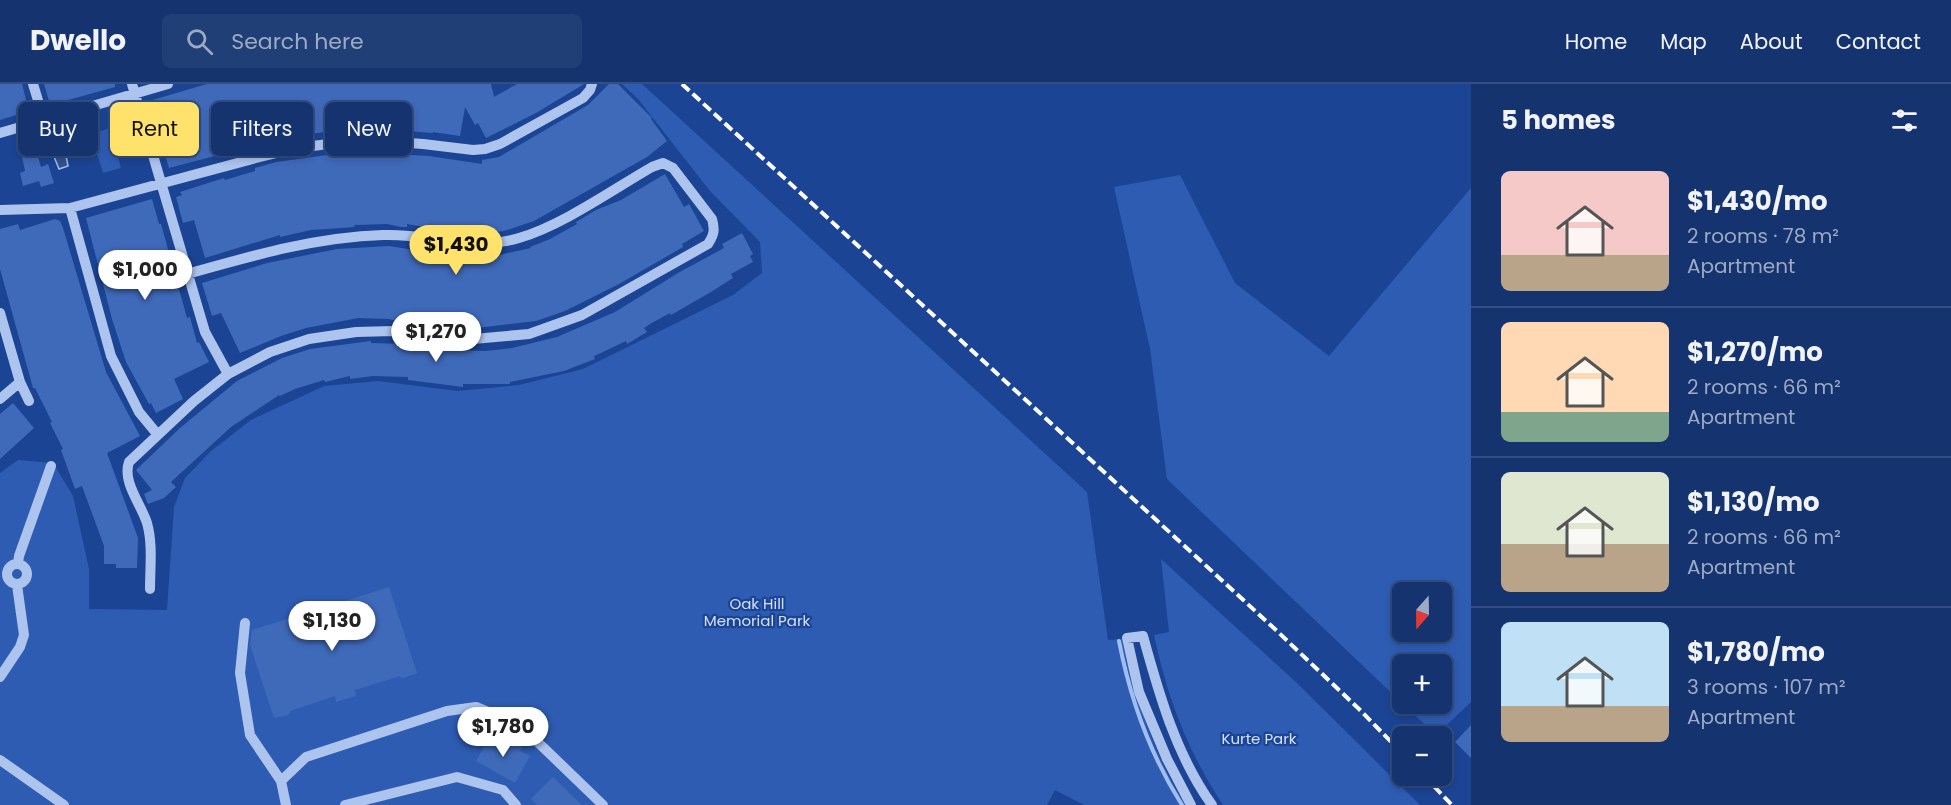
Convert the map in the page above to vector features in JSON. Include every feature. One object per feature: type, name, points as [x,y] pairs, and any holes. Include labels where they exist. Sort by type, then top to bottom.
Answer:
[{"type":"street","points":[[33,84],[38,102]]},
{"type":"street","points":[[96,102],[133,89],[168,84]]},
{"type":"street","points":[[0,210],[70,208],[276,153],[344,142],[383,141],[473,150],[485,149],[501,144],[583,98],[592,84]]},
{"type":"street","points":[[133,89],[205,332],[228,374]]},
{"type":"street","points":[[0,133],[18,128]]},
{"type":"street","points":[[150,589],[147,524],[127,477],[129,462],[194,400],[228,374],[270,352],[309,339],[356,332],[393,331],[462,340],[529,334],[582,315],[708,244],[715,228],[712,219],[673,168],[663,163],[546,227],[518,239],[477,244],[387,235],[356,236],[275,249],[187,274]]},
{"type":"street","points":[[70,208],[111,356],[139,412],[158,435]]},
{"type":"street","points":[[0,313],[20,382],[29,401]]},
{"type":"street","points":[[0,399],[20,382]]},
{"type":"street","points":[[0,677],[20,647],[24,635],[17,585],[23,583],[27,578],[27,572],[18,564],[51,466]]},
{"type":"street","points":[[244,623],[240,674],[250,735],[281,781],[286,805]]},
{"type":"street","points":[[1191,805],[1167,759],[1139,692],[1127,638],[1143,636],[1157,687],[1180,749],[1212,805]]},
{"type":"street","points":[[281,781],[306,757],[447,711],[476,707],[519,725],[603,805]]},
{"type":"street","points":[[0,760],[64,805]]},
{"type":"street","points":[[345,805],[457,777],[503,790],[516,805]]},
{"type":"green space","name":"Oak Hill Memorial Park","points":[[622,84],[642,84],[1087,492],[1108,640],[1122,639],[1133,682],[1155,746],[1186,805],[1084,805],[1055,790],[1047,805],[0,805],[0,473],[18,460],[53,463],[73,496],[89,569],[89,609],[167,610],[174,507],[185,478],[211,451],[251,420],[324,386],[378,381],[458,391],[519,385],[583,369],[733,295],[762,273],[760,242],[710,191],[638,99]]},
{"type":"green space","points":[[110,128],[110,156],[118,156],[121,168],[103,173],[98,156],[98,132]]},
{"type":"green space","points":[[1180,175],[1235,283],[1329,356],[1471,188],[1471,702],[1446,726],[1426,726],[1414,714],[1452,714],[1452,654],[1392,654],[1392,693],[1167,479],[1150,349],[1114,187]]},
{"type":"green space","name":"Kurte Park","points":[[1161,559],[1298,684],[1392,777],[1392,786],[1401,786],[1420,805],[1223,805],[1189,744],[1165,680],[1154,635],[1169,632]]},
{"type":"shaded area","points":[[54,156],[66,156],[68,166],[59,169]]},
{"type":"building","points":[[0,84],[22,84],[27,102],[18,102],[18,114],[0,120]]},
{"type":"building","points":[[44,84],[115,84],[115,87],[61,102],[49,102]]},
{"type":"building","points":[[207,84],[491,84],[494,97],[517,84],[584,84],[536,113],[486,138],[478,123],[475,125],[465,107],[460,136],[412,131],[412,102],[325,102],[325,132],[313,134],[313,102],[211,102],[211,156],[215,156],[169,168],[165,156],[199,156],[199,102],[149,101]]},
{"type":"building","points":[[609,84],[618,84],[652,118],[667,141],[647,157],[534,221],[504,231],[470,235],[407,224],[407,227],[387,224],[354,225],[355,227],[311,230],[280,237],[280,235],[205,258],[194,220],[183,223],[176,197],[182,195],[180,192],[255,171],[255,168],[276,162],[325,155],[429,156],[482,164],[482,160],[499,157],[588,105]]},
{"type":"building","points":[[22,156],[38,156],[41,167],[48,164],[54,183],[41,187],[39,181],[23,186],[20,173],[25,171]]},
{"type":"building","points":[[665,174],[684,207],[689,204],[704,231],[682,244],[683,247],[619,284],[565,311],[536,321],[468,329],[444,328],[388,319],[358,318],[306,328],[240,353],[221,313],[212,316],[202,283],[267,263],[337,249],[389,246],[479,260],[479,257],[531,248],[577,224],[576,222],[596,210],[621,200]]},
{"type":"building","points":[[152,199],[187,318],[190,317],[197,343],[199,342],[209,362],[174,379],[183,399],[156,413],[126,362],[112,319],[86,218]]},
{"type":"building","points":[[55,219],[60,221],[63,228],[106,372],[140,436],[107,453],[138,538],[137,568],[116,568],[116,564],[104,564],[104,546],[82,486],[75,489],[61,450],[63,449],[50,423],[52,422],[33,388],[0,269],[0,229],[18,224],[20,230]]},
{"type":"building","points":[[742,233],[753,254],[750,256],[753,262],[731,274],[733,278],[711,292],[650,324],[644,328],[647,332],[627,344],[626,341],[594,356],[595,359],[564,371],[510,382],[510,384],[463,384],[463,387],[408,380],[408,377],[373,376],[350,379],[350,376],[325,382],[324,380],[295,389],[279,395],[231,427],[171,482],[176,487],[164,498],[148,504],[144,494],[152,490],[136,470],[180,428],[237,381],[282,358],[310,349],[371,341],[371,343],[405,344],[445,350],[486,351],[512,348],[557,337],[615,312],[724,248],[722,244]]},
{"type":"building","points":[[13,403],[34,428],[0,459],[0,414]]},
{"type":"building","points":[[389,587],[417,673],[355,690],[356,696],[336,702],[335,696],[290,711],[288,715],[274,718],[250,645],[252,630]]},
{"type":"building","points":[[1471,725],[1471,758],[1455,742]]},
{"type":"building","points":[[491,734],[501,740],[503,737],[522,747],[520,751],[530,756],[515,783],[476,761]]},
{"type":"building","points":[[553,777],[582,805],[537,805],[531,799]]},
{"type":"waterway","points":[[1119,641],[1129,684],[1151,747],[1182,805]]},
{"type":"railway","points":[[682,84],[1277,631],[1392,743]]},
{"type":"railway","points":[[1434,786],[1452,805]]}]
